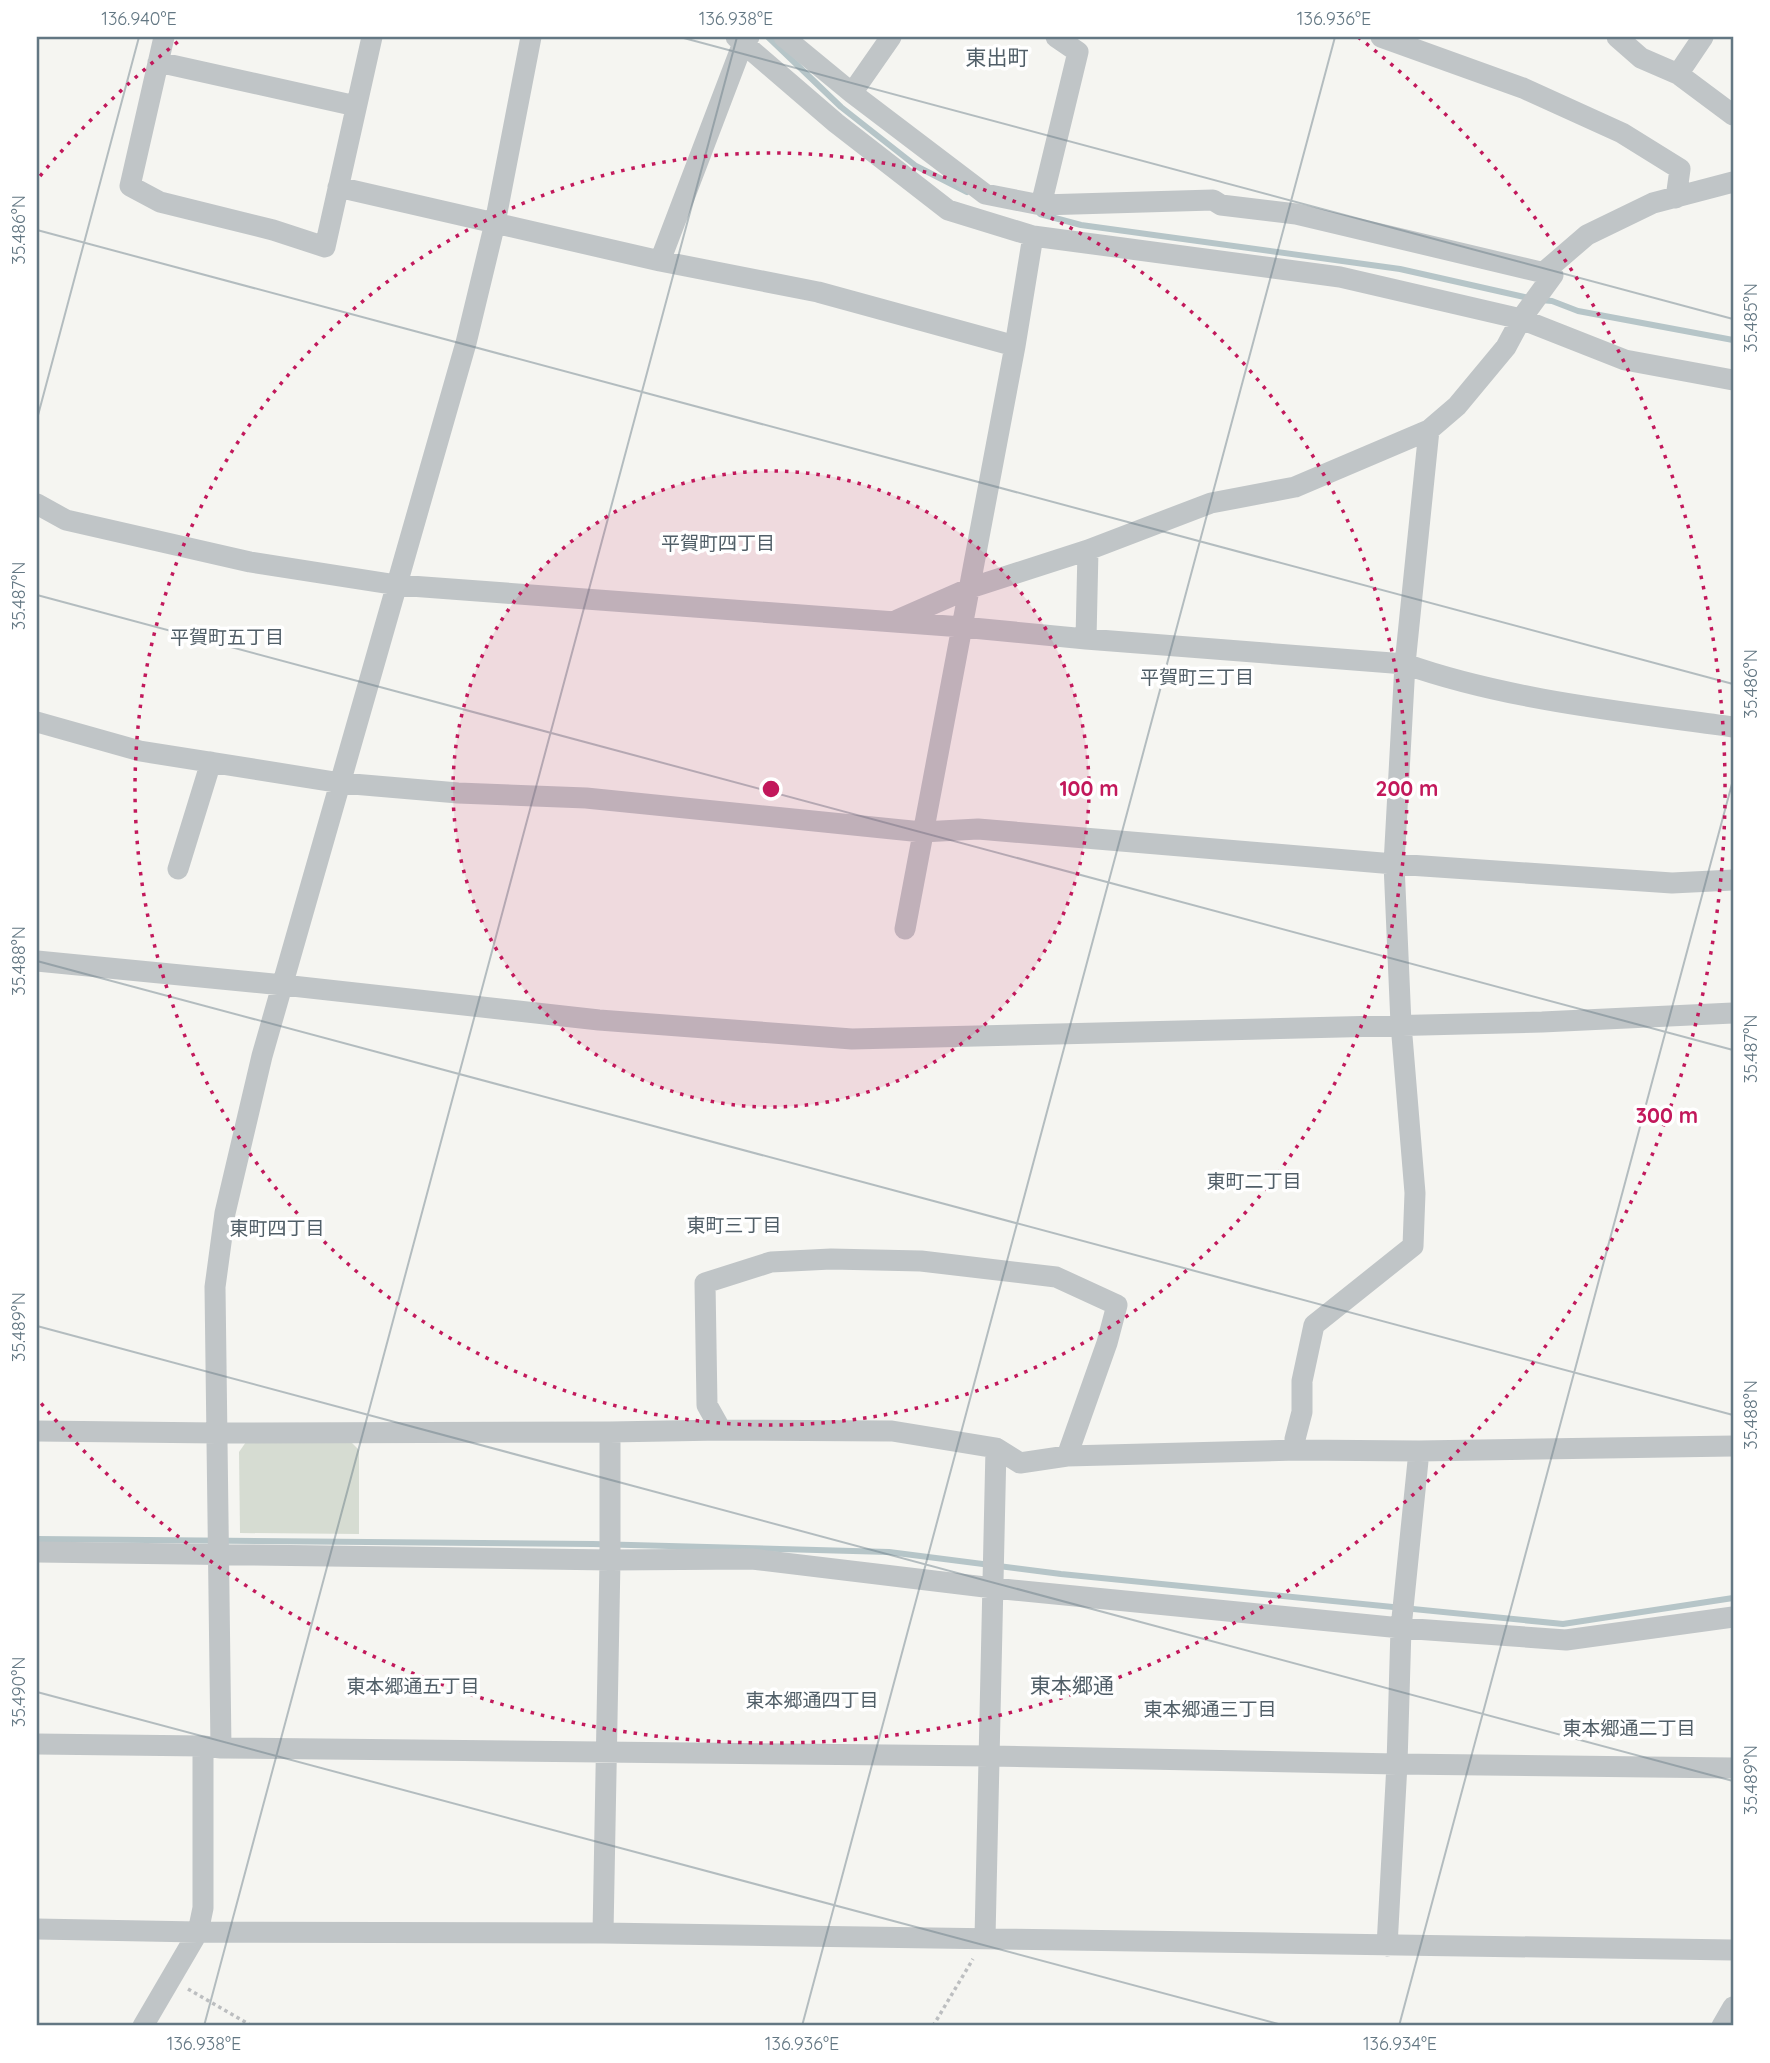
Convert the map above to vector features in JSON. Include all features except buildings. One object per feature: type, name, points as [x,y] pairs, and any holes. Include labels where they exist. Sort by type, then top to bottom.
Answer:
[{"type":"street","points":[[164,37],[131,186],[160,202],[273,230],[325,247],[372,37]]},
{"type":"street","points":[[143,2026],[198,1932],[203,1908],[212,1747],[218,1555],[215,1287],[226,1213],[262,1056],[466,343],[495,223],[531,37]]},
{"type":"street","points":[[784,37],[852,93],[985,194],[1041,205],[1213,200],[1221,205],[1296,214],[1553,275],[1521,319],[1506,346],[1457,406],[1429,429],[1295,486],[1211,503],[1088,550],[970,588],[893,622]]},
{"type":"street","points":[[852,93],[891,37]]},
{"type":"street","points":[[1041,205],[1077,52],[1056,37]]},
{"type":"street","points":[[1381,37],[1523,88],[1622,133],[1680,169],[1676,198]]},
{"type":"street","points":[[1617,37],[1641,58],[1678,74],[1733,114]]},
{"type":"street","points":[[1678,74],[1703,37]]},
{"type":"street","points":[[660,261],[743,39],[836,123],[948,210],[1033,236],[1340,277],[1521,319],[1625,360],[1733,380]]},
{"type":"street","points":[[158,62],[356,106]]},
{"type":"street","points":[[1544,272],[1587,235],[1653,203],[1733,181]]},
{"type":"street","points":[[338,187],[660,261],[818,292],[1016,346]]},
{"type":"street","points":[[905,929],[1016,346],[1033,236]]},
{"type":"street","points":[[1297,1450],[1295,1439],[1302,1412],[1302,1381],[1314,1325],[1413,1246],[1415,1193],[1401,1024],[1394,864],[1405,664],[1429,429]]},
{"type":"street","points":[[37,504],[66,520],[250,562],[397,585],[962,627],[1405,664],[1447,679],[1524,694],[1733,727]]},
{"type":"street","points":[[1086,639],[1088,550]]},
{"type":"street","points":[[37,722],[140,751],[341,783],[458,793],[586,798],[922,832],[978,829],[1394,864],[1672,883],[1733,880]]},
{"type":"street","points":[[178,869],[211,762]]},
{"type":"street","points":[[37,961],[599,1020],[852,1038],[1542,1022],[1733,1013]]},
{"type":"street","points":[[721,1430],[708,1405],[705,1283],[771,1262],[831,1259],[921,1261],[1056,1277],[1117,1305],[1107,1343],[1067,1456]]},
{"type":"street","points":[[37,1430],[217,1433],[892,1431],[996,1448],[1020,1464],[1067,1456],[1297,1450],[1419,1451],[1733,1446]]},
{"type":"street","points":[[603,1933],[610,1432]]},
{"type":"street","points":[[985,1938],[996,1448]]},
{"type":"street","points":[[1387,1946],[1401,1628],[1419,1451]]},
{"type":"street","points":[[37,1552],[610,1560],[752,1559],[993,1587],[1401,1628],[1566,1640],[1733,1617]]},
{"type":"street","points":[[37,1744],[1733,1768]]},
{"type":"street","points":[[37,1929],[603,1933],[1733,1950]]},
{"type":"street","points":[[1722,2026],[1733,2007]]},
{"type":"path","points":[[933,2026],[985,1938]]},
{"type":"path","points":[[171,1979],[253,2026]]},
{"type":"shaded area","points":[[246,1442],[351,1442],[359,1450],[359,1534],[240,1533],[239,1452]]},
{"type":"waterway","points":[[768,37],[841,107],[916,166],[967,192]]},
{"type":"waterway","points":[[1040,214],[1081,225],[1400,269],[1529,298]]},
{"type":"waterway","points":[[1540,300],[1552,301],[1578,311],[1733,340]]},
{"type":"waterway","points":[[37,1539],[593,1544],[889,1552],[1061,1574],[1563,1624],[1733,1598]]},
{"type":"district","name":"東出町","points":[[997,57]]},
{"type":"district","name":"平賀町四丁目","points":[[718,543]]},
{"type":"district","name":"平賀町五丁目","points":[[227,637]]},
{"type":"district","name":"平賀町三丁目","points":[[1197,677]]},
{"type":"district","name":"東町二丁目","points":[[1254,1181]]},
{"type":"district","name":"東町三丁目","points":[[734,1225]]},
{"type":"district","name":"東町四丁目","points":[[277,1228]]},
{"type":"district","name":"東本郷通","points":[[1072,1685]]},
{"type":"district","name":"東本郷通五丁目","points":[[413,1686]]},
{"type":"district","name":"東本郷通四丁目","points":[[812,1700]]},
{"type":"district","name":"東本郷通三丁目","points":[[1210,1709]]},
{"type":"district","name":"東本郷通二丁目","points":[[1629,1728]]}]
